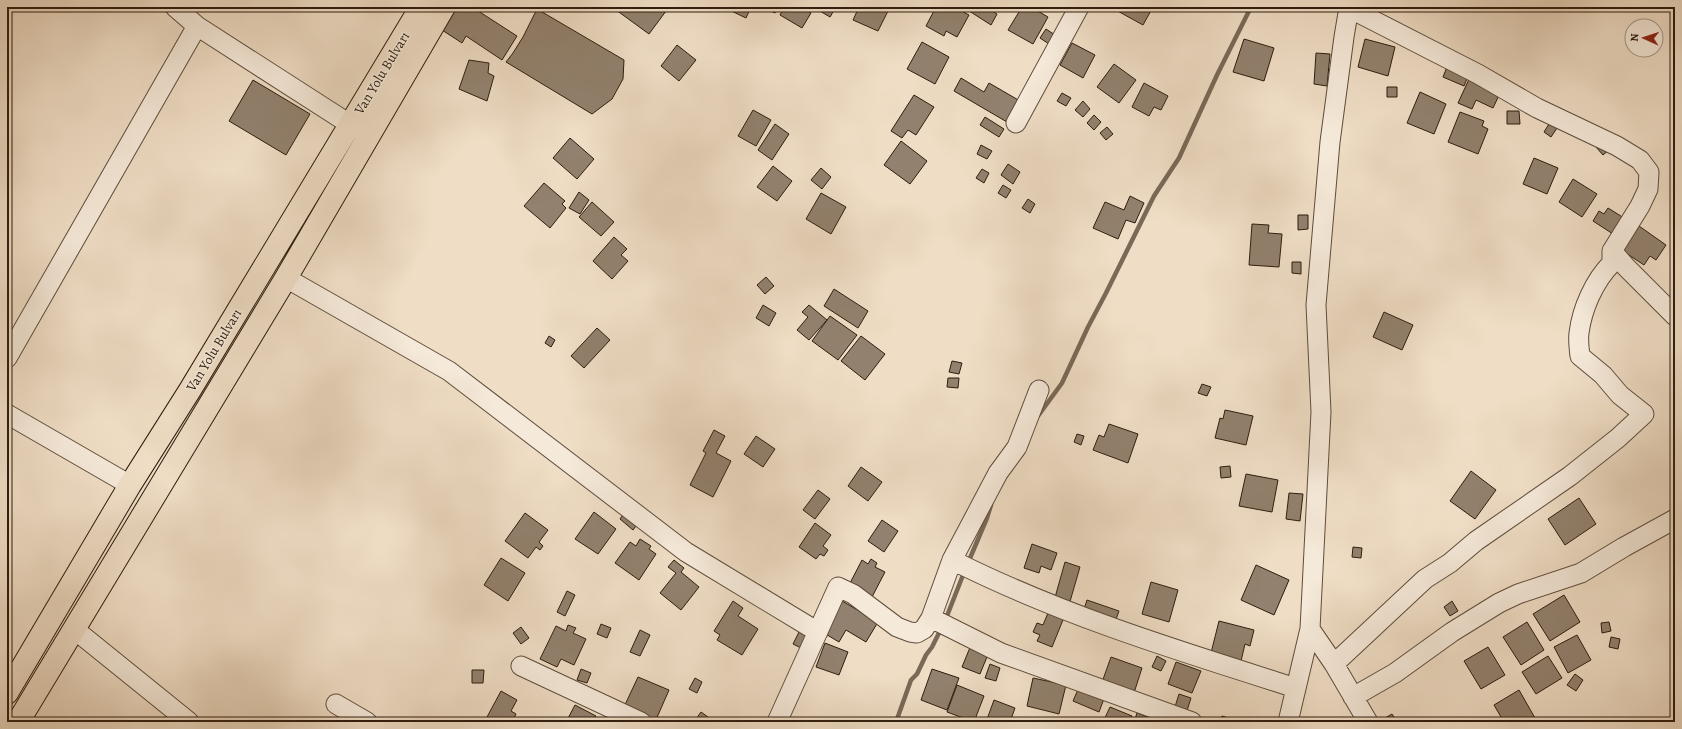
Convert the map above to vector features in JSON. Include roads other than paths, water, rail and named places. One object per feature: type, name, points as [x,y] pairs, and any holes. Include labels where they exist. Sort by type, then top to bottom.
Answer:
[{"type":"main road","name":"Van Yolu Bulvarı","points":[[7,693],[130,485],[351,125],[421,7]]},
{"type":"main road","points":[[18,722],[286,278],[444,7]]},
{"type":"street","points":[[175,7],[197,26],[351,125]]},
{"type":"street","points":[[1016,123],[1079,7]]},
{"type":"street","points":[[1288,722],[1310,629],[1321,412],[1316,305],[1330,142],[1349,8],[1478,74],[1537,108],[1617,146],[1640,160],[1649,172],[1648,189],[1640,206],[1612,251],[1612,263],[1604,271],[1585,305],[1579,334],[1580,356],[1603,375],[1620,395],[1644,414],[1618,438],[1570,476],[1476,541],[1450,563],[1425,579],[1334,664]]},
{"type":"street","points":[[7,358],[197,26]]},
{"type":"street","points":[[1612,251],[1675,316]]},
{"type":"street","points":[[286,278],[449,371],[686,552],[818,632]]},
{"type":"street","points":[[777,722],[838,587],[853,594],[898,627],[917,633],[924,629],[932,618],[952,560],[998,473],[1017,447],[1040,390]]},
{"type":"street","points":[[7,414],[130,485]]},
{"type":"street","points":[[1353,697],[1395,673],[1452,632],[1500,602],[1518,594],[1581,573],[1675,519]]},
{"type":"street","points":[[952,560],[1019,592],[1099,622],[1160,644],[1296,688]]},
{"type":"street","points":[[932,618],[1001,653],[1192,722]]},
{"type":"street","points":[[74,629],[189,722]]},
{"type":"street","points":[[1310,629],[1334,664],[1368,722]]},
{"type":"street","points":[[521,666],[641,722]]},
{"type":"street","points":[[336,704],[367,722]]},
{"type":"waterway","points":[[1038,416],[1062,383],[1088,327],[1154,196],[1179,158],[1217,75],[1251,7]]},
{"type":"waterway","points":[[968,563],[991,505]]},
{"type":"waterway","points":[[945,621],[965,570]]},
{"type":"waterway","points":[[896,722],[911,680],[917,674],[942,627]]}]
